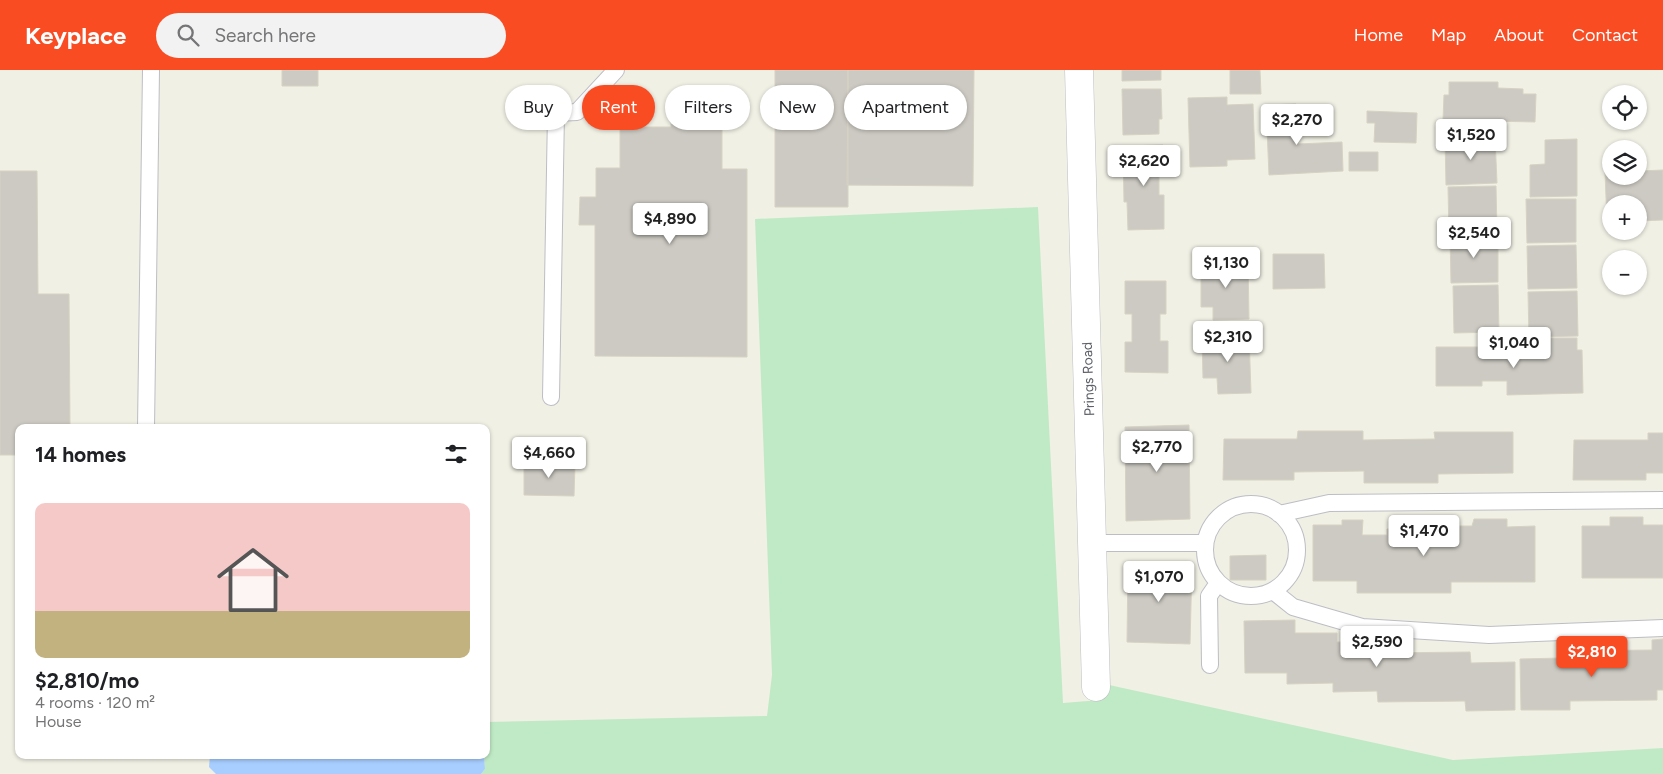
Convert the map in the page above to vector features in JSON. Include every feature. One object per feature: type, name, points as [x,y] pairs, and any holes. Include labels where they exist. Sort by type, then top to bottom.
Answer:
[{"type":"street","name":"Prings Road","points":[[1079,70],[1096,687]]},
{"type":"lane","points":[[146,424],[151,70]]},
{"type":"lane","points":[[551,397],[556,113],[577,112],[616,70]]},
{"type":"lane","points":[[1279,514],[1329,502],[1663,500]]},
{"type":"lane","points":[[1249,504],[1265,506],[1279,514],[1290,525],[1296,540],[1297,556],[1293,570],[1284,582],[1273,591],[1259,596],[1244,596],[1230,592],[1218,583],[1210,572],[1205,558],[1205,543],[1210,528],[1220,516],[1234,507],[1249,504]]},
{"type":"lane","points":[[1092,543],[1205,543]]},
{"type":"lane","points":[[1210,665],[1209,596],[1218,583]]},
{"type":"lane","points":[[1273,591],[1293,607],[1362,627],[1489,635],[1663,628]]},
{"type":"green space","points":[[1038,207],[1063,703],[1100,700],[1100,683],[1453,760],[1663,748],[1663,774],[481,774],[485,769],[484,759],[490,759],[490,722],[767,716],[772,675],[755,219]]},
{"type":"water","points":[[210,759],[484,759],[485,769],[481,774],[216,774],[209,767]]},
{"type":"building","points":[[282,70],[318,70],[318,86],[282,86]]},
{"type":"building","points":[[775,70],[848,70],[848,85],[844,85],[844,130],[848,130],[848,207],[775,207],[775,130],[834,130],[834,85],[775,85]]},
{"type":"building","points":[[848,70],[974,70],[973,186],[847,185],[847,130],[967,130],[967,85],[848,85]]},
{"type":"building","points":[[1122,70],[1161,70],[1161,80],[1122,81]]},
{"type":"building","points":[[1230,70],[1260,70],[1261,94],[1230,94]]},
{"type":"building","points":[[1449,82],[1498,82],[1498,88],[1523,89],[1523,94],[1536,94],[1535,122],[1443,120],[1444,95],[1449,95]]},
{"type":"building","points":[[1122,89],[1161,89],[1162,119],[1159,119],[1159,134],[1123,135]]},
{"type":"building","points":[[1227,97],[1227,105],[1253,104],[1255,159],[1227,160],[1227,166],[1190,167],[1188,98]]},
{"type":"building","points":[[1296,104],[1298,144],[1342,142],[1343,171],[1269,175],[1266,105]]},
{"type":"building","points":[[1367,111],[1417,113],[1416,143],[1374,142],[1375,123],[1367,123]]},
{"type":"building","points":[[655,127],[665,127],[665,130],[722,130],[722,169],[747,169],[747,357],[595,356],[595,225],[579,225],[580,197],[596,197],[596,168],[620,168],[620,130],[655,130]]},
{"type":"building","points":[[1495,137],[1497,183],[1446,185],[1445,139]]},
{"type":"building","points":[[1577,139],[1577,196],[1530,197],[1530,165],[1545,164],[1545,140]]},
{"type":"building","points":[[1163,145],[1163,174],[1159,174],[1159,195],[1164,195],[1164,229],[1128,230],[1127,202],[1124,202],[1123,146]]},
{"type":"building","points":[[1349,152],[1378,152],[1378,171],[1349,171]]},
{"type":"building","points":[[1663,170],[1663,220],[1647,221],[1647,195],[1606,195],[1606,185],[1647,185],[1647,171]]},
{"type":"building","points":[[0,171],[37,171],[38,294],[69,294],[70,424],[15,424],[15,455],[0,455]]},
{"type":"building","points":[[1496,186],[1497,232],[1449,233],[1448,187]]},
{"type":"building","points":[[1526,199],[1576,199],[1576,242],[1527,243]]},
{"type":"building","points":[[1498,235],[1498,282],[1451,283],[1450,236]]},
{"type":"building","points":[[1576,245],[1577,288],[1528,289],[1527,246]]},
{"type":"building","points":[[1273,254],[1324,254],[1325,288],[1273,289]]},
{"type":"building","points":[[1248,261],[1249,319],[1213,320],[1213,307],[1201,307],[1201,262]]},
{"type":"building","points":[[1125,281],[1166,281],[1166,314],[1160,314],[1160,341],[1168,341],[1168,373],[1125,372],[1125,342],[1132,342],[1132,314],[1125,314]]},
{"type":"building","points":[[1498,285],[1499,332],[1454,333],[1453,286]]},
{"type":"building","points":[[1577,291],[1578,336],[1529,337],[1528,292]]},
{"type":"building","points":[[1249,335],[1251,393],[1218,394],[1217,378],[1203,378],[1202,337]]},
{"type":"building","points":[[1548,338],[1577,338],[1577,350],[1582,350],[1583,393],[1507,395],[1507,381],[1482,381],[1482,386],[1436,386],[1436,347],[1483,347],[1483,350],[1509,350],[1509,359],[1546,359]]},
{"type":"building","points":[[1189,425],[1190,519],[1126,521],[1125,427]]},
{"type":"building","points":[[1298,431],[1363,431],[1363,440],[1435,439],[1434,432],[1513,432],[1513,473],[1438,474],[1438,483],[1364,483],[1364,471],[1294,472],[1294,480],[1223,480],[1224,439],[1297,439]]},
{"type":"building","points":[[1648,433],[1663,433],[1663,473],[1646,473],[1646,480],[1573,480],[1574,440],[1648,440]]},
{"type":"building","points":[[524,463],[575,464],[574,496],[524,495]]},
{"type":"building","points":[[1610,517],[1643,517],[1643,525],[1663,525],[1663,578],[1582,578],[1582,526],[1610,526]]},
{"type":"building","points":[[1474,519],[1507,519],[1507,527],[1535,526],[1535,582],[1451,582],[1451,593],[1357,593],[1357,581],[1313,581],[1313,525],[1342,525],[1342,520],[1363,520],[1362,535],[1387,535],[1387,529],[1420,528],[1420,535],[1443,535],[1443,526],[1472,526]]},
{"type":"building","points":[[1266,555],[1266,580],[1230,580],[1230,556]]},
{"type":"building","points":[[1128,563],[1192,564],[1190,644],[1127,642]]},
{"type":"building","points":[[1295,620],[1295,633],[1337,633],[1337,642],[1382,642],[1382,653],[1470,652],[1471,663],[1515,662],[1515,710],[1466,711],[1465,701],[1378,702],[1377,691],[1333,692],[1333,683],[1287,684],[1287,673],[1245,673],[1244,621]]},
{"type":"building","points":[[1663,639],[1663,690],[1657,690],[1657,700],[1570,701],[1570,710],[1521,710],[1520,659],[1561,658],[1561,651],[1652,650],[1652,640]]}]
